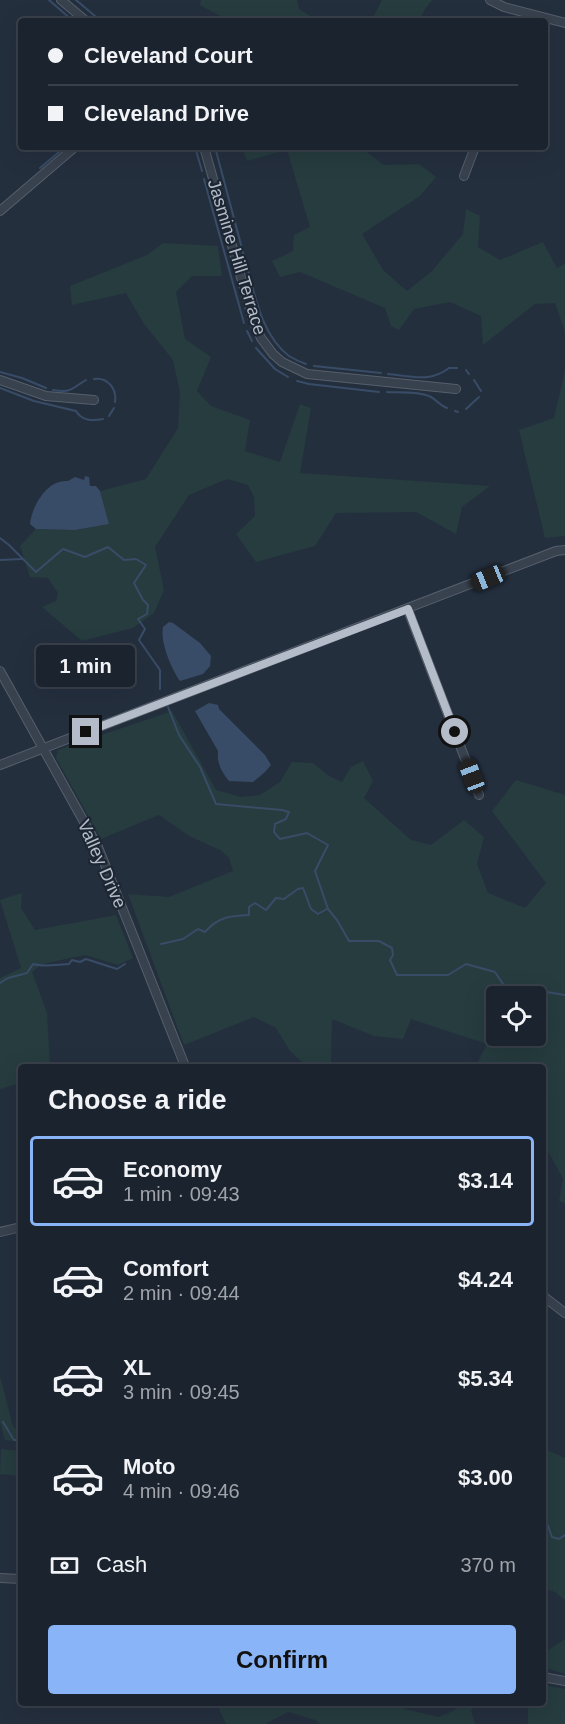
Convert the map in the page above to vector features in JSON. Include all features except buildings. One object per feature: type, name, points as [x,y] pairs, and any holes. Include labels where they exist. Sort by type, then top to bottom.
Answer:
[{"type":"street","points":[[61,0],[82,18]]},
{"type":"street","points":[[490,0],[531,18]]},
{"type":"street","points":[[548,20],[565,23]]},
{"type":"street","points":[[0,211],[71,150]]},
{"type":"street","name":"Jasmine Hill Terrace","points":[[205,150],[254,323],[261,338],[273,354],[282,362],[307,374],[456,389]]},
{"type":"street","points":[[464,176],[473,150]]},
{"type":"street","points":[[0,380],[46,396],[94,400]]},
{"type":"street","points":[[0,765],[556,551],[565,550]]},
{"type":"street","points":[[408,609],[479,795]]},
{"type":"street","name":"Valley Drive","points":[[0,671],[98,847],[184,1064]]},
{"type":"street","points":[[0,1232],[18,1228]]},
{"type":"street","points":[[546,1298],[565,1313]]},
{"type":"street","points":[[0,1578],[18,1579]]},
{"type":"street","points":[[546,1678],[565,1681]]},
{"type":"green space","points":[[201,0],[297,0],[299,9],[313,18],[224,18],[200,5]]},
{"type":"green space","points":[[382,0],[432,0],[420,18],[373,18]]},
{"type":"green space","points":[[243,150],[287,150],[247,161]]},
{"type":"green space","points":[[287,150],[364,150],[384,165],[419,164],[436,177],[420,196],[362,234],[383,270],[407,291],[432,271],[463,234],[466,209],[480,216],[478,247],[500,260],[543,242],[557,268],[565,264],[565,332],[555,303],[535,304],[483,345],[481,316],[450,302],[414,309],[399,330],[391,326],[385,308],[300,272],[280,277],[272,261],[293,251],[294,235],[310,227]]},
{"type":"green space","points":[[163,243],[218,246],[222,276],[192,276],[176,292],[185,339],[211,357],[197,391],[211,406],[250,420],[245,451],[280,462],[300,404],[311,408],[300,473],[490,486],[462,507],[456,534],[416,512],[336,513],[315,546],[256,562],[236,534],[255,516],[254,497],[248,485],[227,479],[189,495],[155,547],[164,590],[154,613],[133,628],[82,641],[42,607],[56,601],[58,593],[48,578],[30,577],[20,546],[36,529],[75,530],[109,524],[100,491],[146,479],[178,428],[180,392],[173,360],[144,324],[126,293],[72,305],[70,286],[147,255]]},
{"type":"green space","points":[[565,371],[565,536],[545,538],[519,430],[554,418]]},
{"type":"green space","points":[[172,711],[216,790],[241,797],[260,795],[280,782],[292,762],[313,763],[329,776],[342,782],[351,767],[363,761],[373,781],[364,798],[411,840],[431,845],[464,820],[484,837],[477,864],[488,893],[525,908],[546,883],[492,811],[516,780],[565,795],[565,1203],[559,1201],[563,1179],[546,1151],[546,1064],[477,1064],[486,1046],[546,1046],[546,986],[486,986],[486,1044],[411,1019],[403,1039],[374,1036],[332,1019],[331,1062],[304,1064],[290,1051],[276,1028],[254,1017],[184,1045],[128,894],[169,897],[233,871],[229,858],[222,851],[189,836],[159,815],[101,839],[56,758],[58,750]]},
{"type":"green space","points":[[22,893],[21,908],[35,930],[116,915],[133,958],[118,965],[85,955],[42,964],[32,972],[47,1013],[50,1064],[18,1064],[18,1084],[0,1089],[0,978],[21,968],[0,900]]},
{"type":"green space","points":[[0,1376],[13,1426],[18,1430],[18,1442],[5,1440],[0,1422]]},
{"type":"green space","points":[[1,1449],[18,1451],[18,1476],[0,1474]]},
{"type":"green space","points":[[546,1449],[565,1458],[565,1600],[555,1592],[546,1589]]},
{"type":"green space","points":[[565,1639],[565,1674],[546,1668],[547,1651]]},
{"type":"green space","points":[[546,1686],[565,1689],[565,1724],[528,1724],[528,1706],[546,1706]]},
{"type":"green space","points":[[217,1706],[402,1706],[405,1709],[439,1717],[455,1710],[457,1706],[474,1706],[471,1711],[475,1724],[320,1724],[315,1720],[288,1712],[265,1724],[226,1724]]},
{"type":"water","points":[[85,476],[89,477],[90,486],[96,486],[100,491],[109,524],[75,530],[36,529],[30,524],[37,502],[47,489],[53,484],[75,477],[84,480]]},
{"type":"water","points":[[169,622],[200,643],[211,656],[210,666],[203,674],[180,681],[170,662],[163,640],[163,627]]},
{"type":"water","points":[[209,703],[218,705],[219,709],[265,755],[271,765],[253,782],[229,781],[222,771],[218,751],[195,711]]},
{"type":"waterway","points":[[49,0],[70,18]]},
{"type":"waterway","points":[[76,0],[95,16]]},
{"type":"waterway","points":[[40,168],[61,150]]},
{"type":"waterway","points":[[196,150],[202,171]]},
{"type":"waterway","points":[[216,150],[244,256]]},
{"type":"waterway","points":[[204,179],[244,323]]},
{"type":"waterway","points":[[246,263],[265,326],[279,347],[289,356],[306,364]]},
{"type":"waterway","points":[[247,331],[252,341]]},
{"type":"waterway","points":[[256,348],[275,369],[288,377]]},
{"type":"waterway","points":[[314,366],[381,373]]},
{"type":"waterway","points":[[388,374],[427,377],[435,376],[449,368],[457,368]]},
{"type":"waterway","points":[[466,370],[469,374]]},
{"type":"waterway","points":[[0,372],[46,388]]},
{"type":"waterway","points":[[94,379],[103,380],[113,388],[115,402]]},
{"type":"waterway","points":[[53,390],[68,391],[86,380]]},
{"type":"waterway","points":[[474,380],[481,391]]},
{"type":"waterway","points":[[297,381],[379,392]]},
{"type":"waterway","points":[[0,388],[34,401],[76,411],[88,420],[103,419]]},
{"type":"waterway","points":[[387,392],[426,395],[447,408]]},
{"type":"waterway","points":[[466,409],[479,397]]},
{"type":"waterway","points":[[109,416],[114,408]]},
{"type":"waterway","points":[[0,538],[36,572],[63,549],[85,557],[108,547],[124,560],[136,559],[146,565],[134,583],[148,605],[147,614],[138,619],[145,629],[139,640],[160,670],[160,689]]},
{"type":"waterway","points":[[0,560],[21,559]]},
{"type":"waterway","points":[[168,707],[179,735],[200,767],[216,804],[289,812],[286,819],[275,824],[274,832],[280,839],[307,833],[328,845],[315,871],[328,909],[349,941],[379,941],[392,948],[393,955],[390,960],[397,975],[448,975],[466,964],[495,972],[504,986]]},
{"type":"waterway","points":[[161,944],[183,939],[198,929],[205,932],[224,918],[249,915],[249,907],[255,903],[266,910],[276,898],[284,899],[298,889],[303,888],[311,909],[318,914],[327,909]]},
{"type":"waterway","points":[[0,983],[8,978],[27,973],[33,964],[45,966],[69,964],[72,960],[80,962],[86,959],[117,969],[125,964]]},
{"type":"waterway","points":[[546,992],[565,995]]},
{"type":"waterway","points":[[3,1422],[14,1440],[18,1440]]},
{"type":"waterway","points":[[546,1520],[552,1537],[559,1539],[565,1535]]},
{"type":"route","points":[[86,732],[408,609],[455,732]]}]
